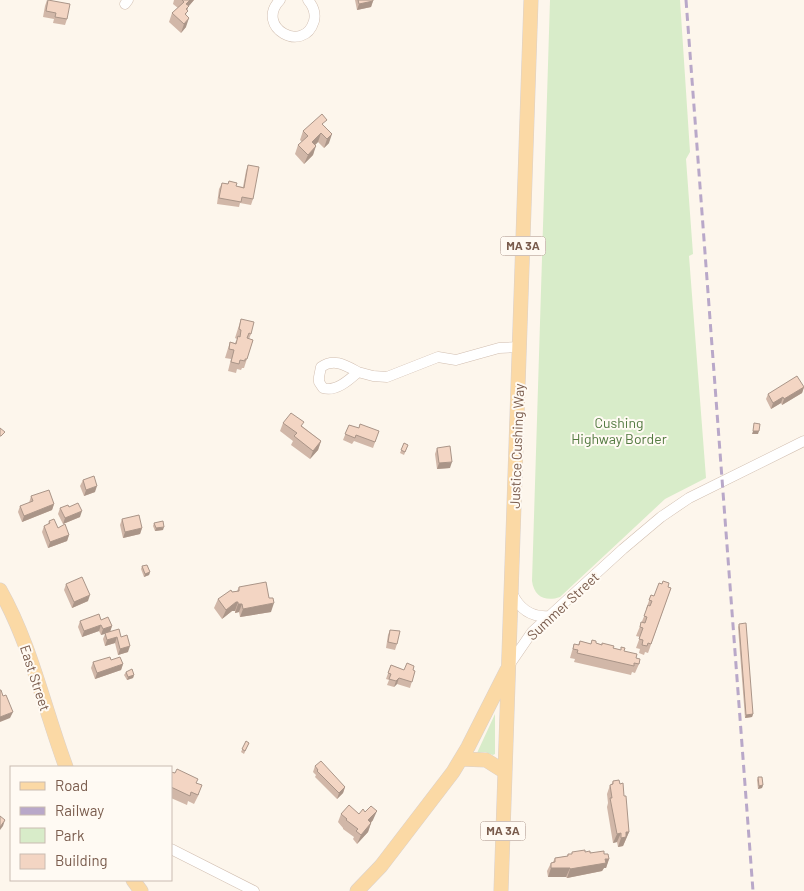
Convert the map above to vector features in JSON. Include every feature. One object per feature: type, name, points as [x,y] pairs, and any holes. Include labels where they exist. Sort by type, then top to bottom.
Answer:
[{"type":"main road","name":"Justice Cushing Way","points":[[501,891],[531,0]]},
{"type":"main road","name":"East Street","points":[[0,590],[14,616],[66,766]]},
{"type":"main road","name":"Summer Street","points":[[357,891],[381,866],[461,759],[509,665]]},
{"type":"main road","points":[[461,759],[486,760],[505,772]]},
{"type":"street","points":[[280,0],[274,9],[273,20],[282,33],[292,37],[297,37],[307,32],[313,23],[315,12],[308,0]]},
{"type":"street","points":[[358,372],[373,376],[391,376],[436,358],[456,360],[499,348],[520,347]]},
{"type":"street","name":"Summer Street","points":[[509,665],[532,632],[623,549],[674,507],[704,490],[804,441]]},
{"type":"street","points":[[512,592],[516,601],[528,613],[550,616]]},
{"type":"street","points":[[172,850],[254,891]]},
{"type":"green space","name":"Cushing Highway Border","points":[[550,0],[680,0],[690,152],[686,159],[693,254],[689,256],[706,478],[665,499],[560,597],[550,599],[542,597],[535,591],[532,581]]},
{"type":"green space","points":[[495,714],[495,754],[477,753]]},
{"type":"building","points":[[48,0],[70,4],[67,19],[55,17],[56,13],[46,11]]},
{"type":"building","points":[[182,0],[190,0],[186,4],[189,6],[185,14],[189,18],[184,24],[172,13],[184,2]]},
{"type":"building","points":[[358,0],[373,0],[373,1],[359,4]]},
{"type":"building","points":[[322,114],[327,120],[322,124],[332,134],[327,139],[321,133],[312,142],[316,146],[308,155],[298,145],[308,136],[303,131]]},
{"type":"building","points":[[248,165],[259,167],[253,199],[242,197],[241,202],[219,198],[222,183],[228,184],[229,181],[237,183],[236,186],[244,188]]},
{"type":"building","points":[[241,319],[254,322],[251,334],[249,333],[247,338],[253,340],[247,359],[245,361],[240,360],[239,364],[231,362],[234,350],[229,349],[230,342],[236,344],[238,336],[240,337]]},
{"type":"building","points":[[797,376],[804,387],[773,403],[768,394]]},
{"type":"building","points":[[291,413],[304,422],[301,426],[321,441],[313,451],[294,436],[297,433],[283,423]]},
{"type":"building","points":[[754,423],[760,424],[759,431],[753,431]]},
{"type":"building","points":[[360,424],[379,431],[375,442],[356,435],[355,438],[345,434],[349,425],[359,428]]},
{"type":"building","points":[[0,428],[5,432],[1,436],[0,436]]},
{"type":"building","points":[[404,443],[408,445],[405,452],[401,450]]},
{"type":"building","points":[[450,446],[452,462],[439,463],[437,448]]},
{"type":"building","points":[[94,476],[97,486],[86,490],[83,480]]},
{"type":"building","points":[[49,490],[54,504],[24,516],[20,506],[33,501],[31,496]]},
{"type":"building","points":[[78,503],[82,511],[65,518],[60,508]]},
{"type":"building","points":[[139,515],[142,528],[125,532],[122,519]]},
{"type":"building","points":[[54,519],[58,528],[65,524],[69,535],[50,542],[44,526]]},
{"type":"building","points":[[163,521],[164,527],[156,528],[154,523]]},
{"type":"building","points":[[147,565],[150,572],[145,574],[142,566]]},
{"type":"building","points":[[82,577],[90,595],[74,602],[66,584]]},
{"type":"building","points":[[663,581],[669,583],[668,587],[671,588],[651,644],[648,643],[647,646],[642,645],[643,640],[639,639],[643,628],[640,627],[641,622],[645,623],[647,617],[644,616],[648,605],[650,606],[652,601],[649,600],[651,595],[654,596],[659,583],[662,584]]},
{"type":"building","points":[[266,582],[269,598],[273,598],[274,603],[243,609],[242,604],[236,602],[226,610],[218,599],[231,590],[232,592],[239,591],[239,587]]},
{"type":"building","points":[[99,614],[101,620],[108,617],[112,626],[103,629],[101,625],[84,631],[80,621]]},
{"type":"building","points":[[746,623],[753,714],[746,715],[739,624]]},
{"type":"building","points":[[119,629],[121,637],[127,635],[130,646],[120,649],[117,637],[107,640],[105,633]]},
{"type":"building","points":[[390,630],[400,631],[397,644],[388,642]]},
{"type":"building","points":[[592,640],[596,641],[596,643],[614,646],[613,648],[621,650],[621,647],[625,648],[624,651],[637,654],[636,658],[640,659],[639,664],[634,663],[634,666],[577,653],[578,650],[573,649],[574,644],[579,645],[580,641],[591,644]]},
{"type":"building","points":[[110,657],[111,660],[120,657],[123,664],[97,673],[93,662]]},
{"type":"building","points":[[407,663],[414,666],[413,670],[415,671],[412,682],[399,678],[396,681],[389,679],[391,674],[388,673],[391,665],[404,670]]},
{"type":"building","points":[[132,669],[134,675],[128,677],[126,672]]},
{"type":"building","points":[[0,690],[3,696],[6,695],[13,712],[0,717]]},
{"type":"building","points":[[246,741],[249,743],[245,751],[242,749]]},
{"type":"building","points":[[321,761],[345,787],[339,793],[317,771],[315,766]]},
{"type":"building","points":[[177,769],[198,779],[196,783],[202,785],[198,795],[191,792],[190,796],[172,787],[172,772],[175,773]]},
{"type":"building","points":[[758,777],[762,777],[763,785],[759,786]]},
{"type":"building","points":[[619,780],[620,784],[623,783],[624,796],[626,796],[629,832],[626,832],[626,837],[621,838],[621,833],[617,834],[610,798],[612,798],[610,785],[613,784],[613,781]]},
{"type":"building","points":[[349,805],[359,814],[363,809],[365,812],[371,806],[377,811],[368,820],[371,823],[361,835],[356,831],[358,829],[341,814]]},
{"type":"building","points":[[0,816],[5,820],[0,827]]},
{"type":"building","points":[[585,850],[585,852],[590,851],[590,853],[604,851],[604,854],[608,854],[609,859],[605,859],[606,863],[570,869],[551,868],[551,863],[555,862],[555,858]]},
{"type":"railway","points":[[686,0],[753,891]]}]
